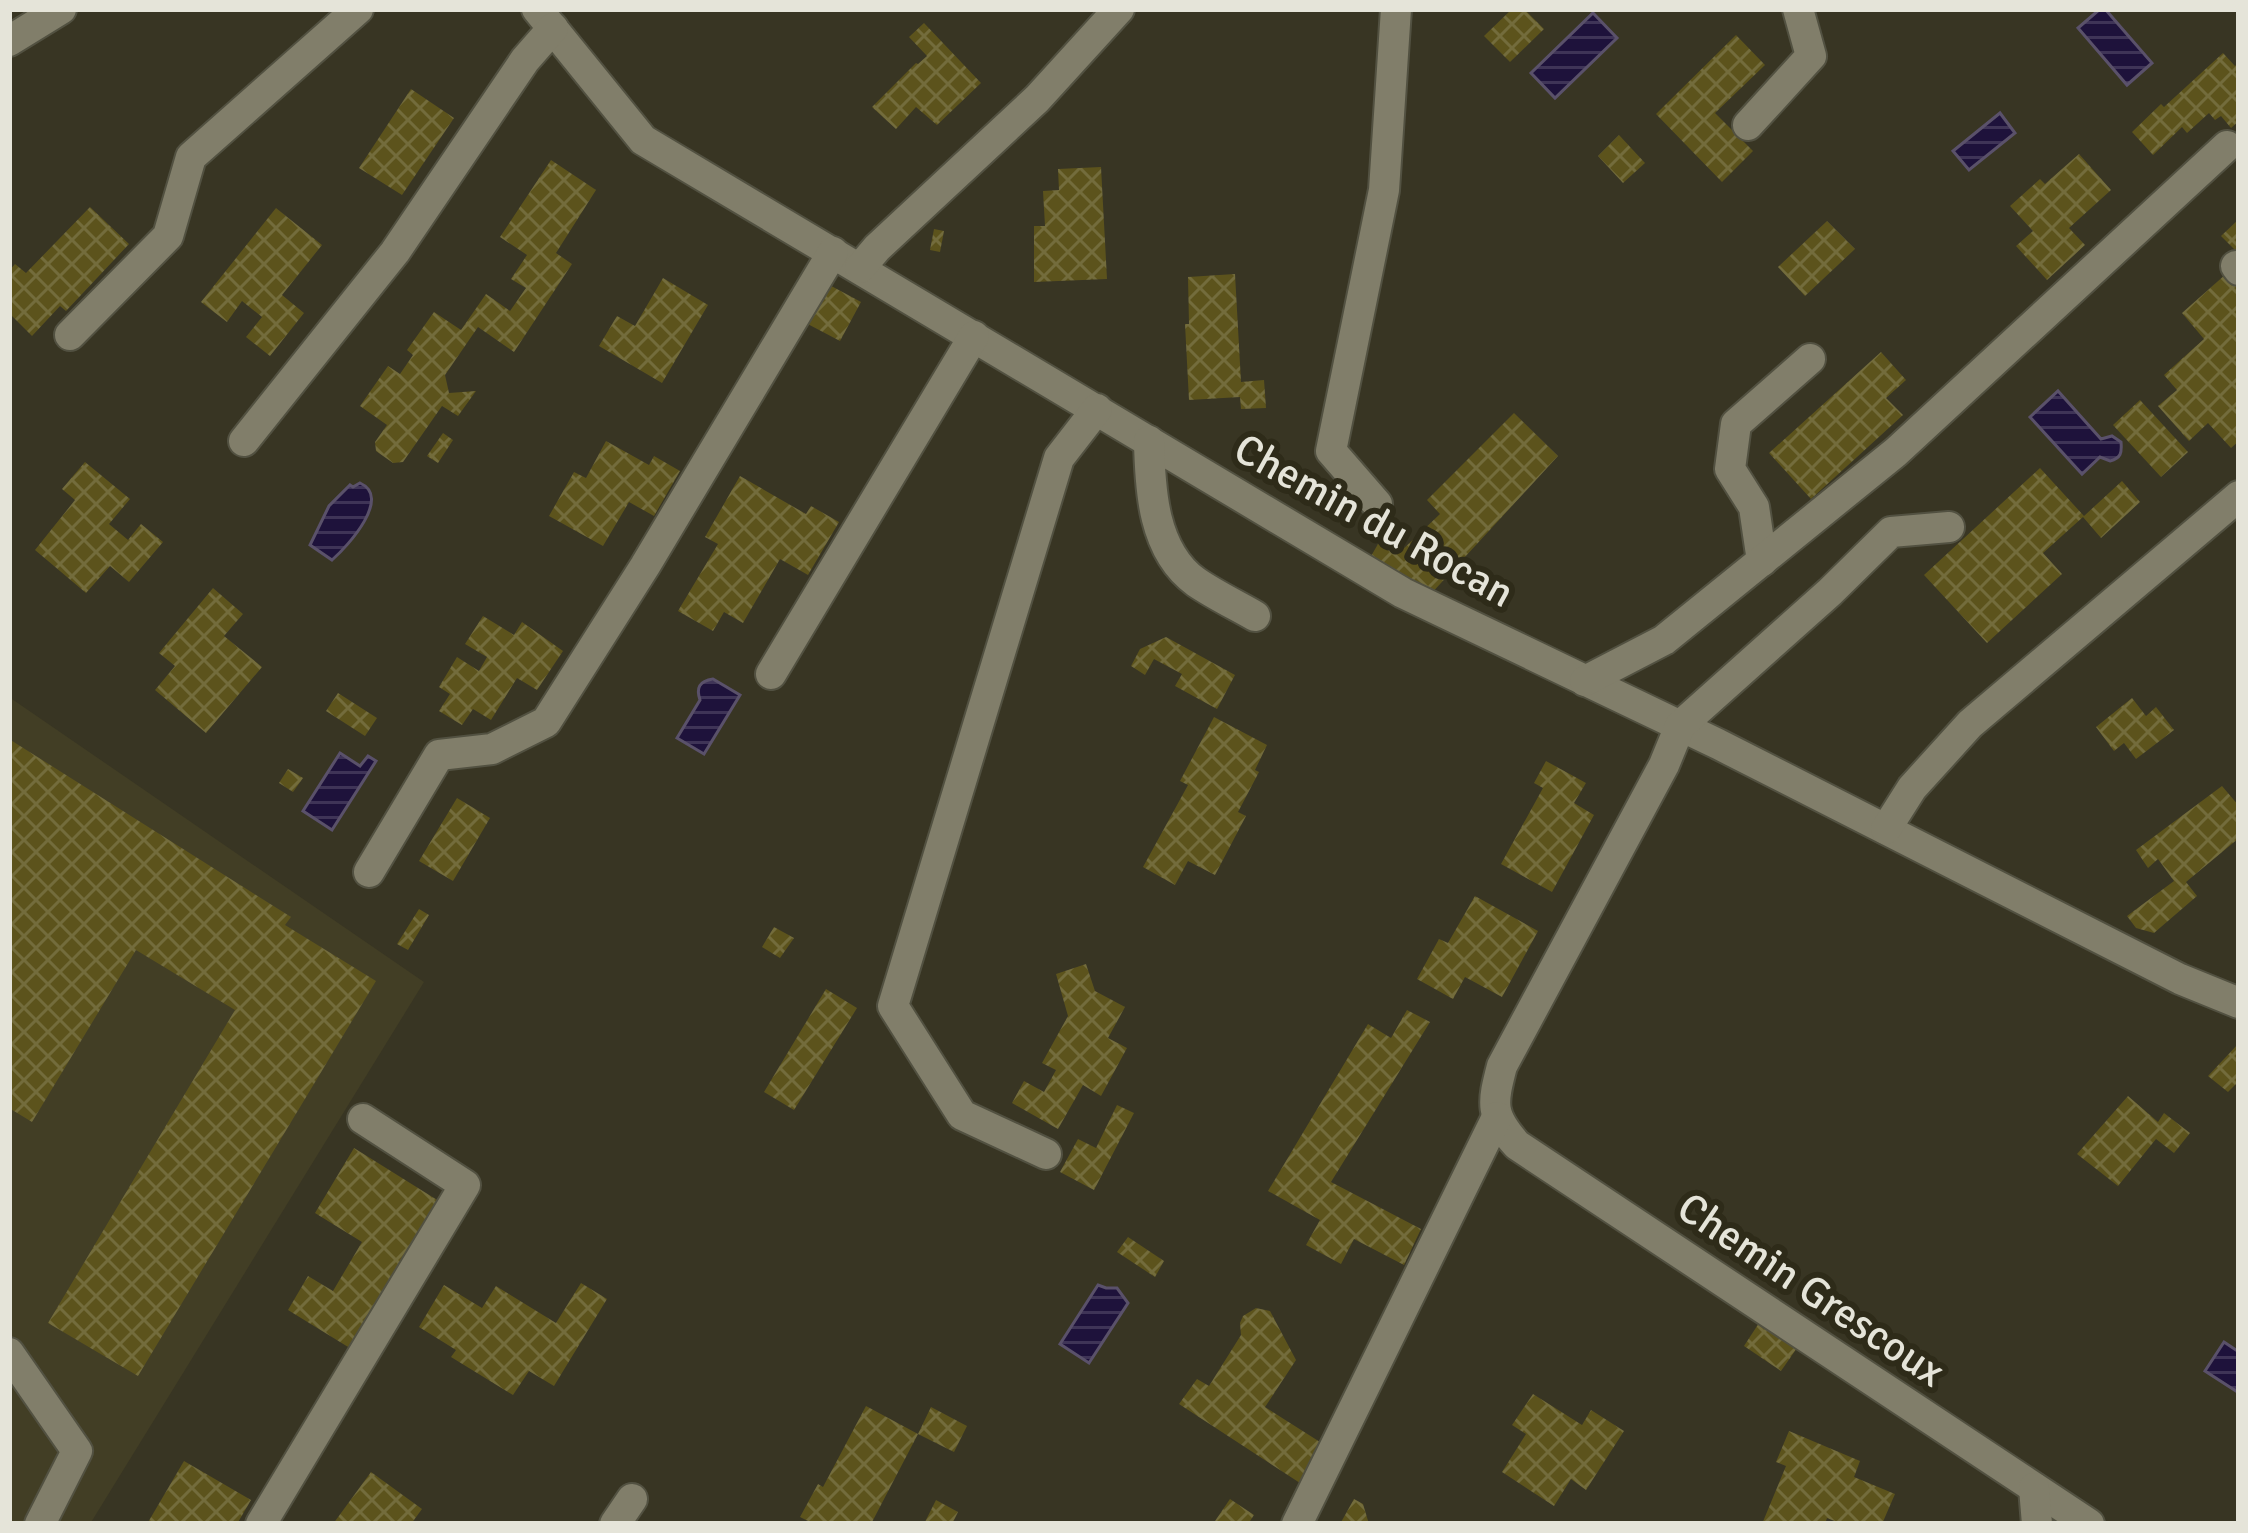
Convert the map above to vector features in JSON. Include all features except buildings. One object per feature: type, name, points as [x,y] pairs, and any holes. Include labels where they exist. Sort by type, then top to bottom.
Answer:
[{"type":"street","points":[[9,41],[61,9]]},
{"type":"street","points":[[70,335],[167,236],[191,157],[358,9]]},
{"type":"street","points":[[860,268],[1037,99],[1119,9]]},
{"type":"street","points":[[1377,504],[1331,451],[1384,190],[1396,9]]},
{"type":"street","points":[[1748,125],[1811,56],[1798,9]]},
{"type":"street","points":[[244,441],[395,252],[525,60],[545,19]]},
{"type":"street","name":"Chemin du Rocan","points":[[545,19],[644,140],[1403,593],[1680,726],[2180,979],[2239,1003]]},
{"type":"street","points":[[1586,681],[1664,640],[1896,452],[2227,146]]},
{"type":"street","points":[[369,872],[440,755],[492,749],[546,722],[833,252]]},
{"type":"street","points":[[771,674],[974,336]]},
{"type":"street","points":[[1762,561],[1754,507],[1730,469],[1736,424],[1810,359]]},
{"type":"street","points":[[1046,1154],[962,1115],[893,1006],[1059,458],[1097,409]]},
{"type":"street","points":[[1149,441],[1150,487],[1165,548],[1192,580],[1256,616]]},
{"type":"street","points":[[1886,829],[1912,788],[1970,724],[2239,496]]},
{"type":"street","points":[[1298,1524],[1497,1117],[1493,1100],[1502,1066],[1664,765],[1680,726],[1891,532],[1949,527]]},
{"type":"street","name":"Chemin Grescoux","points":[[1497,1117],[1517,1145],[2089,1524]]},
{"type":"street","points":[[261,1524],[465,1185],[363,1119]]},
{"type":"street","points":[[9,1353],[77,1451],[40,1524]]},
{"type":"street","points":[[2034,1488],[2037,1524]]},
{"type":"shaded area","points":[[2105,9],[2152,63],[2127,85],[2078,28]]},
{"type":"shaded area","points":[[1593,13],[1617,38],[1555,98],[1531,73]]},
{"type":"shaded area","points":[[2000,113],[2015,133],[1969,170],[1953,151]]},
{"type":"shaded area","points":[[2058,391],[2101,439],[2112,436],[2121,442],[2119,457],[2110,461],[2100,457],[2082,474],[2030,417]]},
{"type":"shaded area","points":[[360,483],[369,490],[370,510],[332,560],[310,545],[329,506],[350,485]]},
{"type":"shaded area","points":[[713,679],[740,695],[704,754],[677,738],[700,700],[700,686]]},
{"type":"shaded area","points":[[9,697],[424,982],[90,1524],[9,1524]]},
{"type":"shaded area","points":[[340,753],[360,766],[368,756],[376,761],[332,830],[303,811]]},
{"type":"shaded area","points":[[1098,1285],[1117,1288],[1128,1303],[1089,1363],[1060,1344]]},
{"type":"shaded area","points":[[2224,1342],[2239,1352],[2239,1393],[2205,1371]]}]
